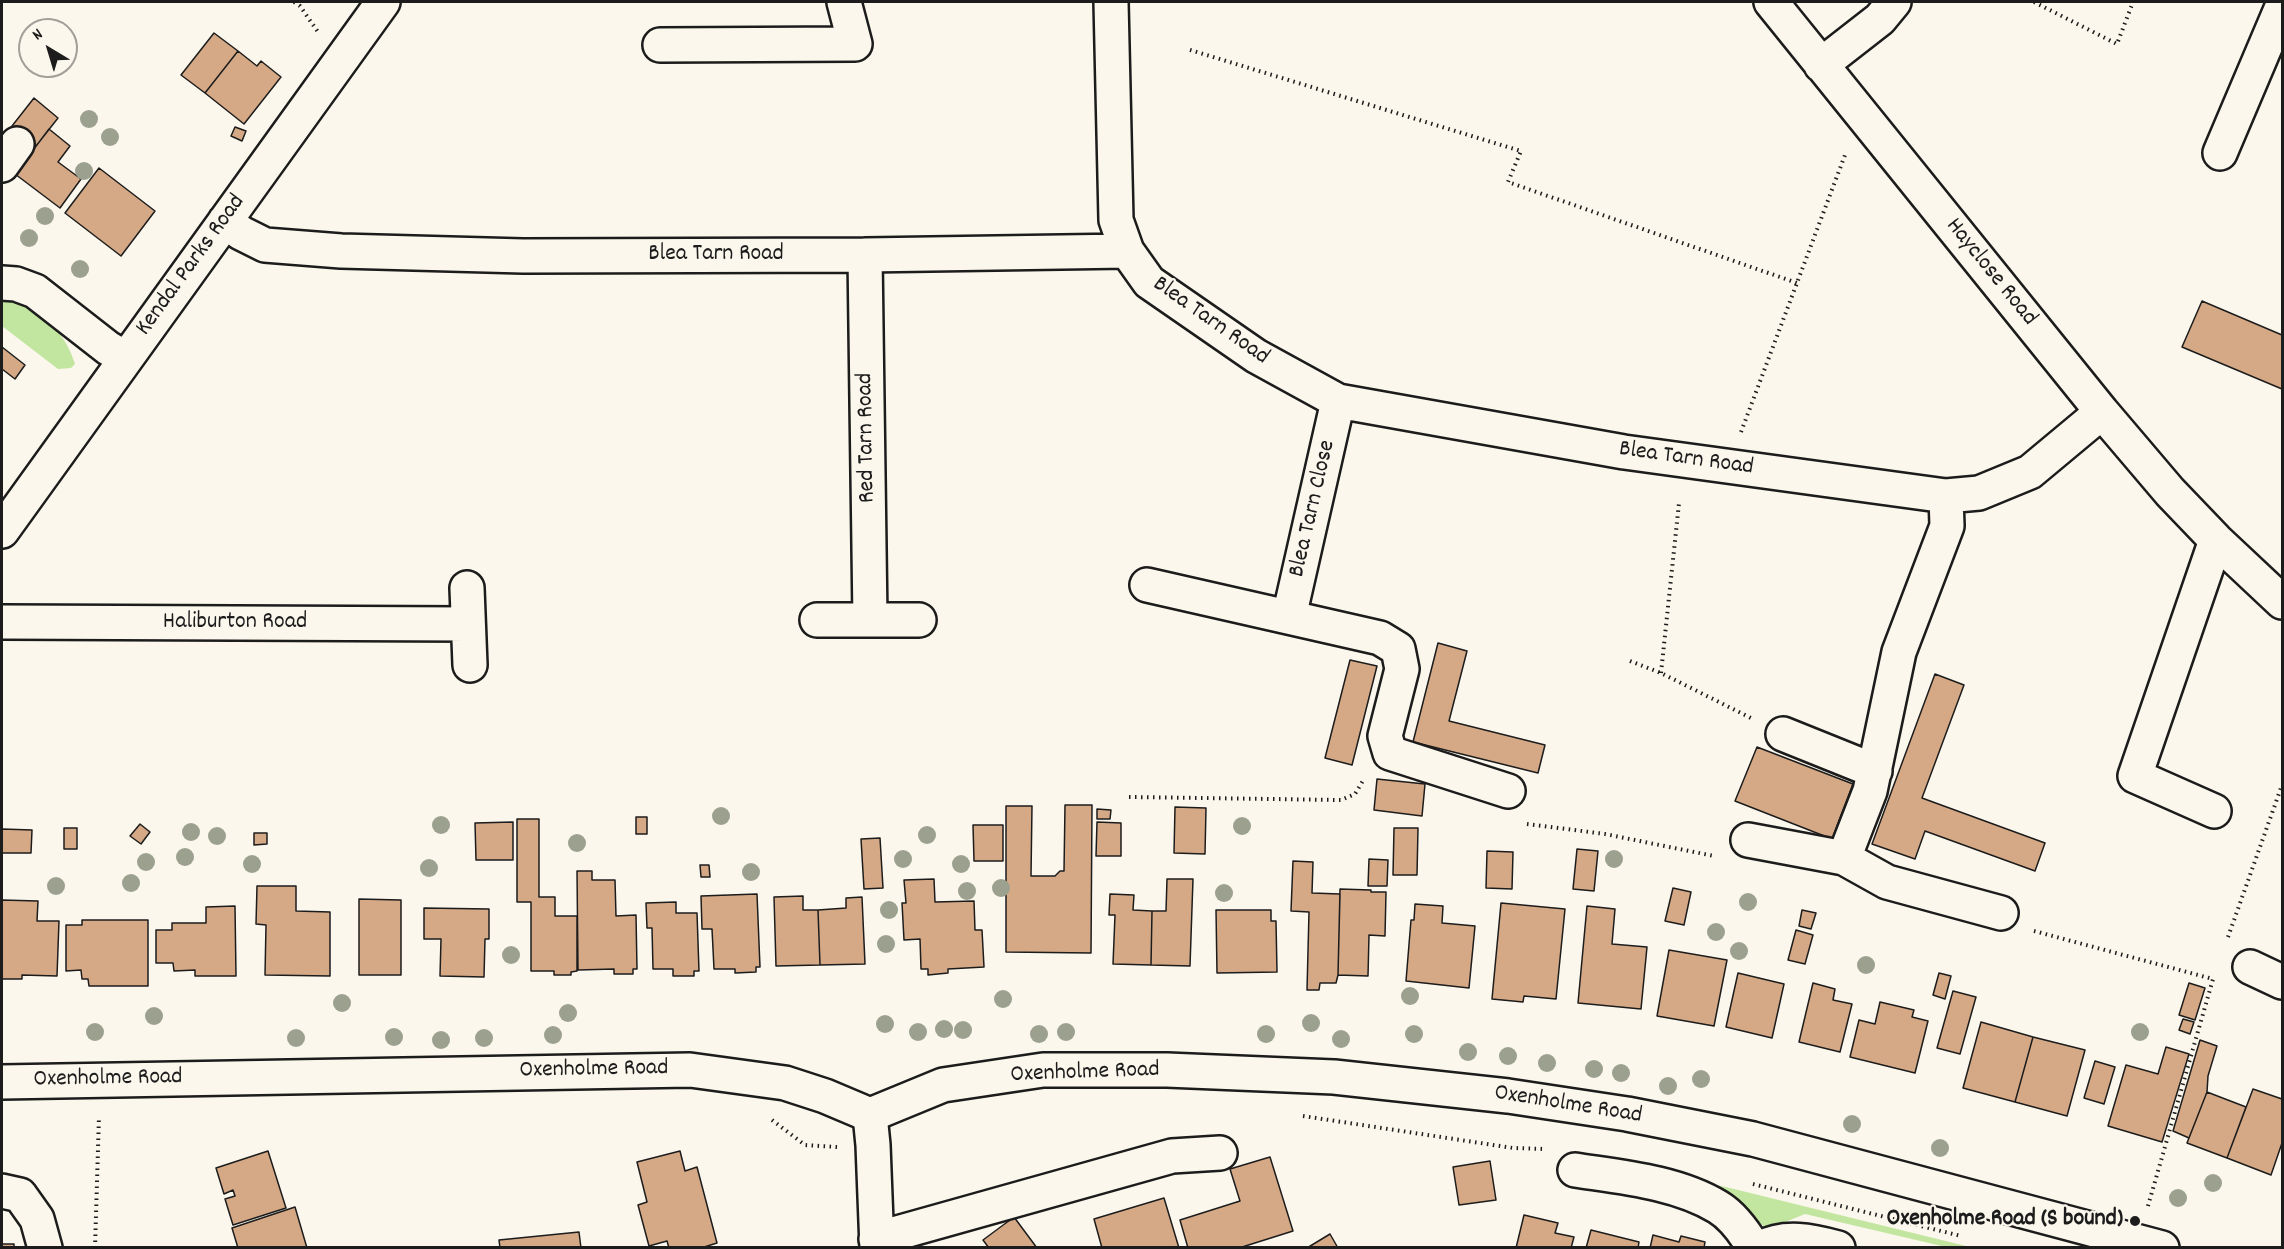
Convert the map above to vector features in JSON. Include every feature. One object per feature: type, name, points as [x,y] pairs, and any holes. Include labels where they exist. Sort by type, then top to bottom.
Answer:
[{"type":"street","name":"Kendal Parks Road","points":[[2,531],[383,2]]},
{"type":"street","points":[[660,45],[855,44],[844,2]]},
{"type":"street","points":[[1111,2],[1116,220],[1127,251]]},
{"type":"street","name":"Hayclose Road","points":[[1771,2],[2102,412],[2170,492],[2216,540],[2283,602]]},
{"type":"street","points":[[1821,65],[1880,19],[1894,2]]},
{"type":"street","points":[[2220,153],[2283,7]]},
{"type":"street","name":"Blea Tarn Road","points":[[225,221],[241,234],[265,245],[341,251],[523,256],[865,255],[1127,251],[1149,282],[1256,356],[1338,401],[1624,452],[1946,496],[1979,493],[2030,472],[2102,412]]},
{"type":"street","name":"Red Tarn Road","points":[[865,255],[870,620]]},
{"type":"street","points":[[2,283],[16,284],[35,291],[108,348],[125,358]]},
{"type":"street","name":"Blea Tarn Close","points":[[1289,617],[1338,401]]},
{"type":"street","points":[[1844,858],[1870,790],[1899,652],[1947,526],[1946,496]]},
{"type":"street","points":[[2214,811],[2136,776],[2216,540]]},
{"type":"street","points":[[1147,585],[1380,638],[1398,649],[1402,669],[1385,736],[1390,753],[1508,791]]},
{"type":"street","points":[[467,588],[470,665]]},
{"type":"street","points":[[817,620],[919,620]]},
{"type":"street","name":"Haliburton Road","points":[[2,622],[468,624]]},
{"type":"street","points":[[1772,728],[1875,771]]},
{"type":"street","points":[[1748,840],[1844,858],[1887,882],[2014,921]]},
{"type":"street","points":[[2250,967],[2283,982]]},
{"type":"street","name":"Oxenholme Road","points":[[2,1082],[690,1070],[785,1083],[825,1096],[871,1130],[943,1085],[1043,1070],[1167,1070],[1334,1077],[1627,1114],[1753,1139],[2162,1248]]},
{"type":"street","points":[[871,1130],[876,1243],[1172,1156],[1220,1154]]},
{"type":"street","points":[[1575,1170],[1641,1180],[1689,1194],[1718,1207],[1735,1221],[1754,1248]]},
{"type":"street","points":[[2,1191],[20,1195],[37,1219],[45,1248]]},
{"type":"street","points":[[1761,1248],[1781,1240],[1799,1240],[1838,1248]]},
{"type":"path","points":[[294,2],[300,6],[319,33]]},
{"type":"path","points":[[2034,2],[2117,44],[2133,2]]},
{"type":"path","points":[[1190,50],[1521,151],[1508,182],[1797,283]]},
{"type":"path","points":[[1729,466],[1861,113]]},
{"type":"path","points":[[1660,673],[1679,503]]},
{"type":"path","points":[[1630,661],[1660,673],[1772,728]]},
{"type":"path","points":[[2225,947],[2283,785]]},
{"type":"path","points":[[1129,797],[1341,800]]},
{"type":"path","points":[[1524,824],[1605,834],[1713,857]]},
{"type":"path","points":[[2014,921],[2213,979],[2242,991],[2250,967]]},
{"type":"path","points":[[2147,1210],[2217,968]]},
{"type":"path","points":[[95,1248],[100,1110]]},
{"type":"path","points":[[1298,1115],[1513,1148],[1547,1149]]},
{"type":"path","points":[[770,1118],[805,1144],[844,1148],[871,1130]]},
{"type":"path","points":[[1749,1183],[1970,1239]]},
{"type":"green space","points":[[2,298],[27,307],[48,321],[64,340],[75,364],[71,368],[58,369],[2,326]]},
{"type":"green space","points":[[1707,1183],[1970,1247],[1946,1247],[1805,1214],[1768,1229]]},
{"type":"building","points":[[214,33],[238,51],[205,93],[181,75]]},
{"type":"building","points":[[238,51],[257,66],[261,61],[281,77],[244,124],[205,93]]},
{"type":"building","points":[[34,98],[58,118],[36,146],[12,126]]},
{"type":"building","points":[[235,127],[246,131],[242,141],[231,136]]},
{"type":"building","points":[[49,129],[70,146],[58,162],[81,179],[60,208],[15,174]]},
{"type":"building","points":[[99,168],[155,211],[121,256],[65,213]]},
{"type":"building","points":[[2202,301],[2282,335],[2282,389],[2182,347]]},
{"type":"building","points":[[2,347],[25,365],[15,379],[2,369]]},
{"type":"building","points":[[1438,643],[1467,651],[1449,721],[1545,745],[1538,773],[1413,742]]},
{"type":"building","points":[[1350,660],[1377,666],[1352,765],[1325,758]]},
{"type":"building","points":[[1935,674],[1964,685],[1922,798],[2045,843],[2035,871],[1925,831],[1915,859],[1872,844]]},
{"type":"building","points":[[1757,747],[1853,784],[1832,839],[1735,801]]},
{"type":"building","points":[[1377,779],[1425,784],[1422,816],[1374,810]]},
{"type":"building","points":[[1065,805],[1092,805],[1091,953],[1006,952],[1006,806],[1032,806],[1031,876],[1055,876],[1060,871],[1064,871]]},
{"type":"building","points":[[1175,807],[1206,808],[1205,854],[1174,853]]},
{"type":"building","points":[[1097,809],[1111,810],[1110,819],[1097,819]]},
{"type":"building","points":[[636,817],[647,817],[647,834],[636,834]]},
{"type":"building","points":[[517,819],[539,819],[539,897],[555,897],[555,916],[577,916],[577,971],[571,972],[571,975],[554,975],[554,971],[531,971],[531,902],[517,902]]},
{"type":"building","points":[[513,822],[513,860],[476,860],[475,823]]},
{"type":"building","points":[[1097,822],[1121,823],[1121,856],[1096,856]]},
{"type":"building","points":[[140,824],[150,832],[141,844],[130,836]]},
{"type":"building","points":[[973,825],[1003,825],[1003,861],[974,861]]},
{"type":"building","points":[[64,828],[77,828],[77,849],[64,849]]},
{"type":"building","points":[[1394,828],[1418,828],[1417,875],[1393,875]]},
{"type":"building","points":[[2,829],[32,830],[31,853],[2,853]]},
{"type":"building","points":[[254,833],[267,833],[267,844],[254,845]]},
{"type":"building","points":[[880,838],[883,888],[864,889],[861,839]]},
{"type":"building","points":[[1577,849],[1598,851],[1594,891],[1573,889]]},
{"type":"building","points":[[1487,851],[1513,852],[1512,889],[1486,888]]},
{"type":"building","points":[[1369,859],[1388,860],[1387,886],[1368,886]]},
{"type":"building","points":[[1293,861],[1313,862],[1312,893],[1340,894],[1338,975],[1336,983],[1320,983],[1319,990],[1307,990],[1309,912],[1291,911]]},
{"type":"building","points":[[700,865],[709,865],[710,877],[701,877]]},
{"type":"building","points":[[577,871],[592,871],[592,880],[615,880],[616,916],[636,915],[637,969],[633,969],[633,974],[614,974],[614,969],[578,970]]},
{"type":"building","points":[[934,879],[935,902],[974,901],[975,930],[982,930],[984,967],[948,969],[948,973],[928,975],[928,969],[921,969],[920,939],[904,940],[902,903],[906,903],[904,880]]},
{"type":"building","points":[[1167,879],[1193,879],[1190,966],[1151,965],[1152,911],[1166,911]]},
{"type":"building","points":[[257,886],[296,886],[296,911],[330,912],[330,976],[265,975],[266,925],[256,924]]},
{"type":"building","points":[[1673,888],[1691,892],[1684,925],[1665,921]]},
{"type":"building","points":[[1340,889],[1386,892],[1385,936],[1369,935],[1368,976],[1338,975]]},
{"type":"building","points":[[757,894],[760,967],[756,967],[756,972],[735,973],[735,969],[714,969],[712,929],[702,929],[701,896]]},
{"type":"building","points":[[1110,894],[1134,895],[1133,910],[1152,911],[1151,965],[1113,964],[1115,915],[1109,915]]},
{"type":"building","points":[[803,896],[803,910],[818,910],[820,965],[776,966],[774,897]]},
{"type":"building","points":[[862,897],[865,964],[820,965],[818,910],[846,908],[846,898]]},
{"type":"building","points":[[359,899],[401,900],[401,975],[359,975]]},
{"type":"building","points":[[2,900],[38,901],[37,921],[59,921],[57,976],[22,975],[22,979],[2,979]]},
{"type":"building","points":[[676,902],[676,913],[697,913],[699,971],[694,971],[694,976],[673,976],[673,969],[653,969],[652,928],[647,928],[646,903]]},
{"type":"building","points":[[1501,903],[1565,909],[1556,999],[1524,996],[1523,1002],[1492,999]]},
{"type":"building","points":[[1415,904],[1443,906],[1442,923],[1475,926],[1469,988],[1406,981],[1411,920],[1414,920]]},
{"type":"building","points":[[235,906],[236,976],[195,976],[195,970],[174,971],[173,963],[156,963],[156,930],[172,930],[172,923],[206,923],[206,907]]},
{"type":"building","points":[[1587,906],[1615,909],[1612,944],[1647,947],[1641,1009],[1578,1003]]},
{"type":"building","points":[[424,908],[489,909],[489,939],[485,939],[484,977],[440,976],[441,939],[424,939]]},
{"type":"building","points":[[1216,910],[1271,910],[1271,921],[1276,921],[1277,972],[1217,973]]},
{"type":"building","points":[[1802,910],[1816,913],[1811,929],[1799,926]]},
{"type":"building","points":[[82,920],[148,920],[148,986],[89,986],[88,979],[82,979],[81,970],[66,971],[66,925],[82,925]]},
{"type":"building","points":[[1796,930],[1813,935],[1805,964],[1788,960]]},
{"type":"building","points":[[1669,950],[1727,960],[1714,1026],[1657,1016]]},
{"type":"building","points":[[1738,973],[1784,984],[1772,1038],[1726,1027]]},
{"type":"building","points":[[1939,973],[1951,976],[1945,999],[1933,995]]},
{"type":"building","points":[[1813,983],[1835,989],[1833,1000],[1852,1004],[1840,1052],[1799,1042]]},
{"type":"building","points":[[2189,983],[2205,988],[2195,1020],[2179,1015]]},
{"type":"building","points":[[1953,991],[1976,997],[1960,1054],[1937,1048]]},
{"type":"building","points":[[1880,1002],[1914,1010],[1912,1017],[1928,1021],[1915,1073],[1850,1057],[1859,1020],[1875,1024]]},
{"type":"building","points":[[2183,1019],[2194,1022],[2190,1034],[2179,1030]]},
{"type":"building","points":[[1981,1022],[2033,1037],[2015,1102],[1963,1088]]},
{"type":"building","points":[[2033,1037],[2085,1050],[2067,1116],[2015,1102]]},
{"type":"building","points":[[2200,1040],[2217,1046],[2208,1076],[2207,1092],[2189,1138],[2173,1131]]},
{"type":"building","points":[[2166,1047],[2189,1054],[2162,1142],[2108,1126],[2126,1065],[2158,1074]]},
{"type":"building","points":[[2095,1061],[2115,1067],[2104,1104],[2084,1098]]},
{"type":"building","points":[[2253,1089],[2282,1099],[2282,1143],[2271,1175],[2227,1158]]},
{"type":"building","points":[[2207,1092],[2246,1107],[2227,1158],[2187,1143]]},
{"type":"building","points":[[268,1151],[286,1208],[233,1225],[225,1199],[235,1196],[233,1190],[224,1194],[216,1168]]},
{"type":"building","points":[[680,1151],[685,1171],[697,1167],[717,1243],[701,1248],[669,1248],[667,1241],[649,1246],[638,1205],[647,1202],[637,1162]]},
{"type":"building","points":[[1270,1157],[1293,1231],[1239,1248],[1188,1248],[1180,1220],[1240,1201],[1230,1169]]},
{"type":"building","points":[[1490,1161],[1496,1200],[1459,1205],[1453,1167]]},
{"type":"building","points":[[1164,1198],[1179,1248],[1102,1248],[1094,1219]]},
{"type":"building","points":[[295,1207],[307,1248],[238,1248],[232,1228]]},
{"type":"building","points":[[1524,1215],[1558,1223],[1555,1233],[1574,1237],[1571,1248],[1516,1248]]},
{"type":"building","points":[[1014,1217],[1037,1248],[989,1248],[983,1240]]},
{"type":"building","points":[[1591,1230],[1639,1242],[1638,1248],[1586,1248]]},
{"type":"building","points":[[579,1232],[581,1248],[500,1248],[499,1240]]},
{"type":"building","points":[[1330,1234],[1338,1248],[1307,1248]]},
{"type":"building","points":[[1653,1235],[1679,1242],[1681,1236],[1705,1242],[1704,1248],[1650,1248]]},
{"type":"building","points":[[2,1244],[14,1244],[14,1248],[2,1248]]},
{"type":"place","name":"Oxenholme Road (S bound)","points":[[2135,1221]]}]
